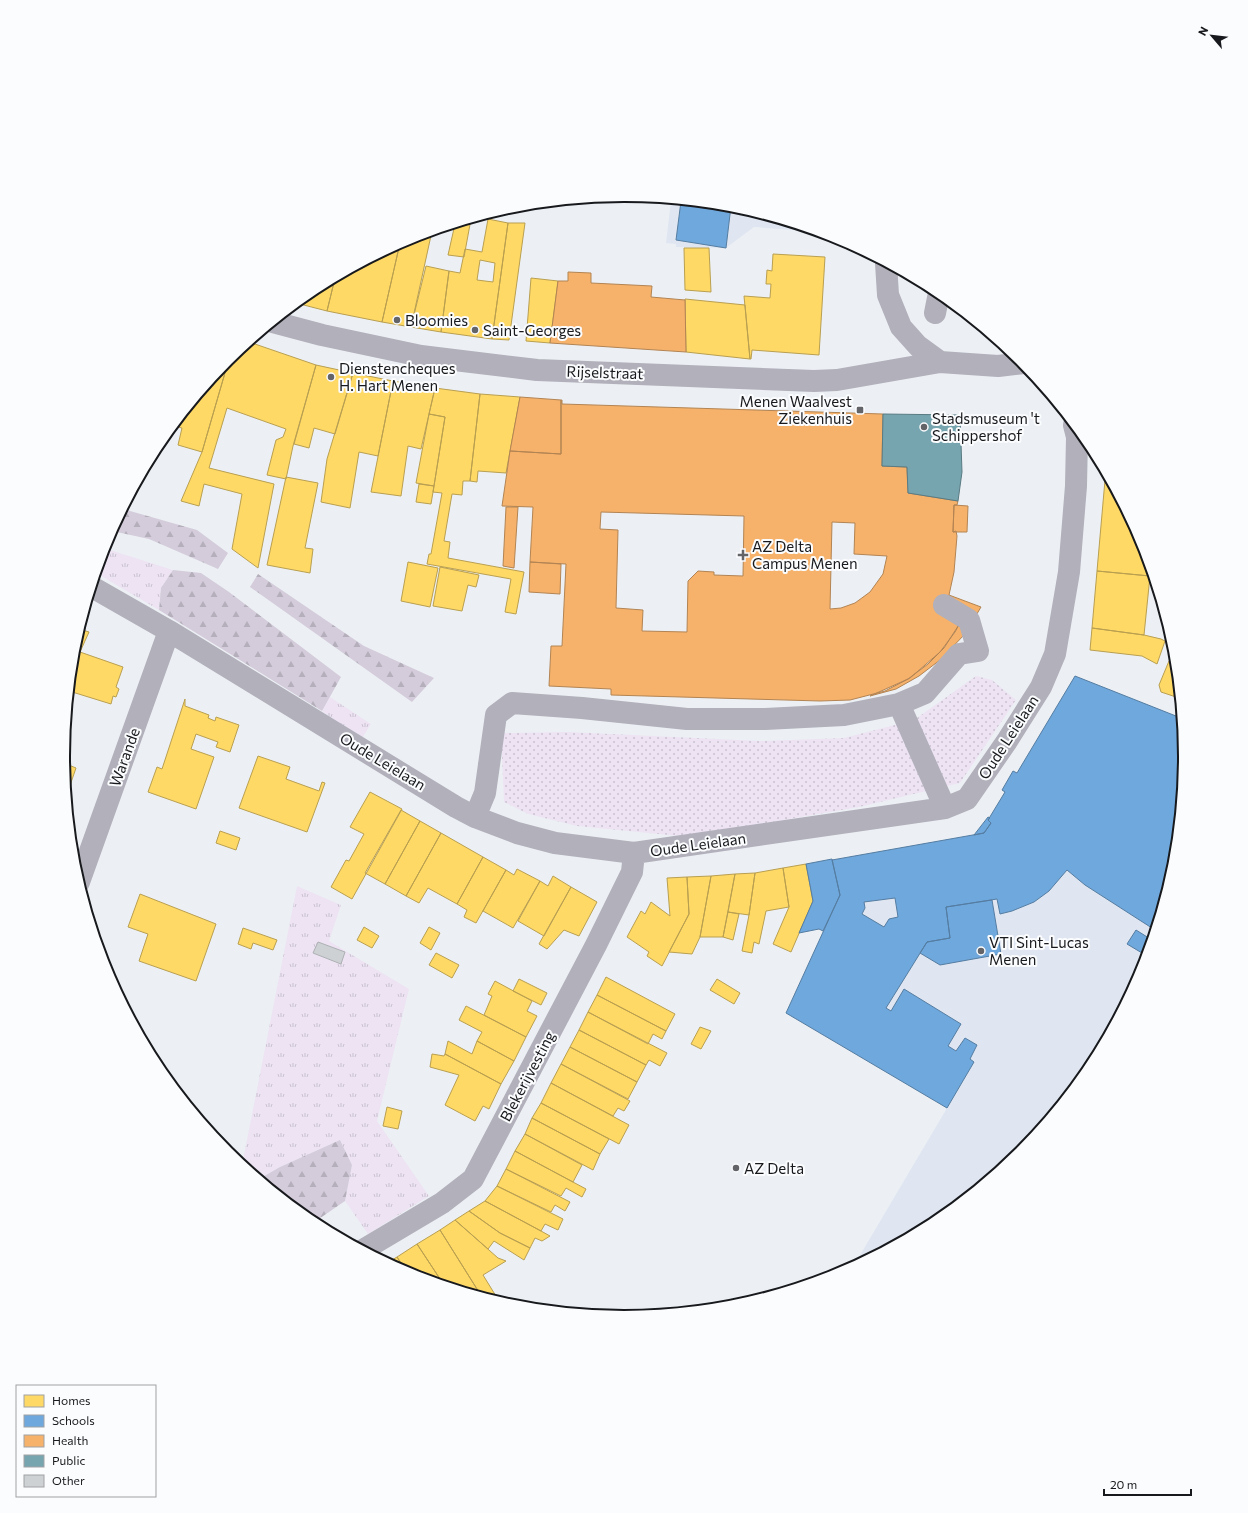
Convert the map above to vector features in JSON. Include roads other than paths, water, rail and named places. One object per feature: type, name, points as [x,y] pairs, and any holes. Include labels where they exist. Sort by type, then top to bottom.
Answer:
[{"type":"street","points":[[886,269],[888,295],[901,328],[918,346],[940,362]]},
{"type":"street","name":"Rijselstraat","points":[[279,324],[322,335],[420,356],[537,370],[814,381],[837,380],[940,362],[998,366],[1015,364]]},
{"type":"street","name":"Oude Leielaan","points":[[96,589],[169,631],[475,817],[517,833],[555,843],[634,853],[945,808],[967,799],[1007,741],[1041,687],[1055,654],[1069,572],[1076,492],[1077,438]]},
{"type":"street","points":[[475,817],[485,793],[496,714],[512,703],[582,708],[694,720],[765,720],[844,715],[899,704],[925,693],[958,654],[978,651],[969,620],[944,606]]},
{"type":"street","name":"Warande","points":[[83,872],[169,631]]},
{"type":"street","points":[[899,704],[945,808]]},
{"type":"street","name":"Blekerijvesting","points":[[368,1247],[442,1203],[473,1179],[596,945],[632,872],[634,853]]},
{"type":"place","name":"Bloomies","points":[[397,320]]},
{"type":"place","name":"Saint-Georges","points":[[475,330]]},
{"type":"place","name":"Dienstencheques H. Hart Menen","points":[[331,377]]},
{"type":"place","name":"Menen Waalvest Ziekenhuis","points":[[860,410]]},
{"type":"place","name":"Stadsmuseum 't Schippershof","points":[[924,427]]},
{"type":"place","name":"AZ Delta Campus Menen","points":[[743,555]]},
{"type":"place","name":"VTI Sint-Lucas Menen","points":[[981,951]]},
{"type":"place","name":"AZ Delta","points":[[736,1168]]}]
